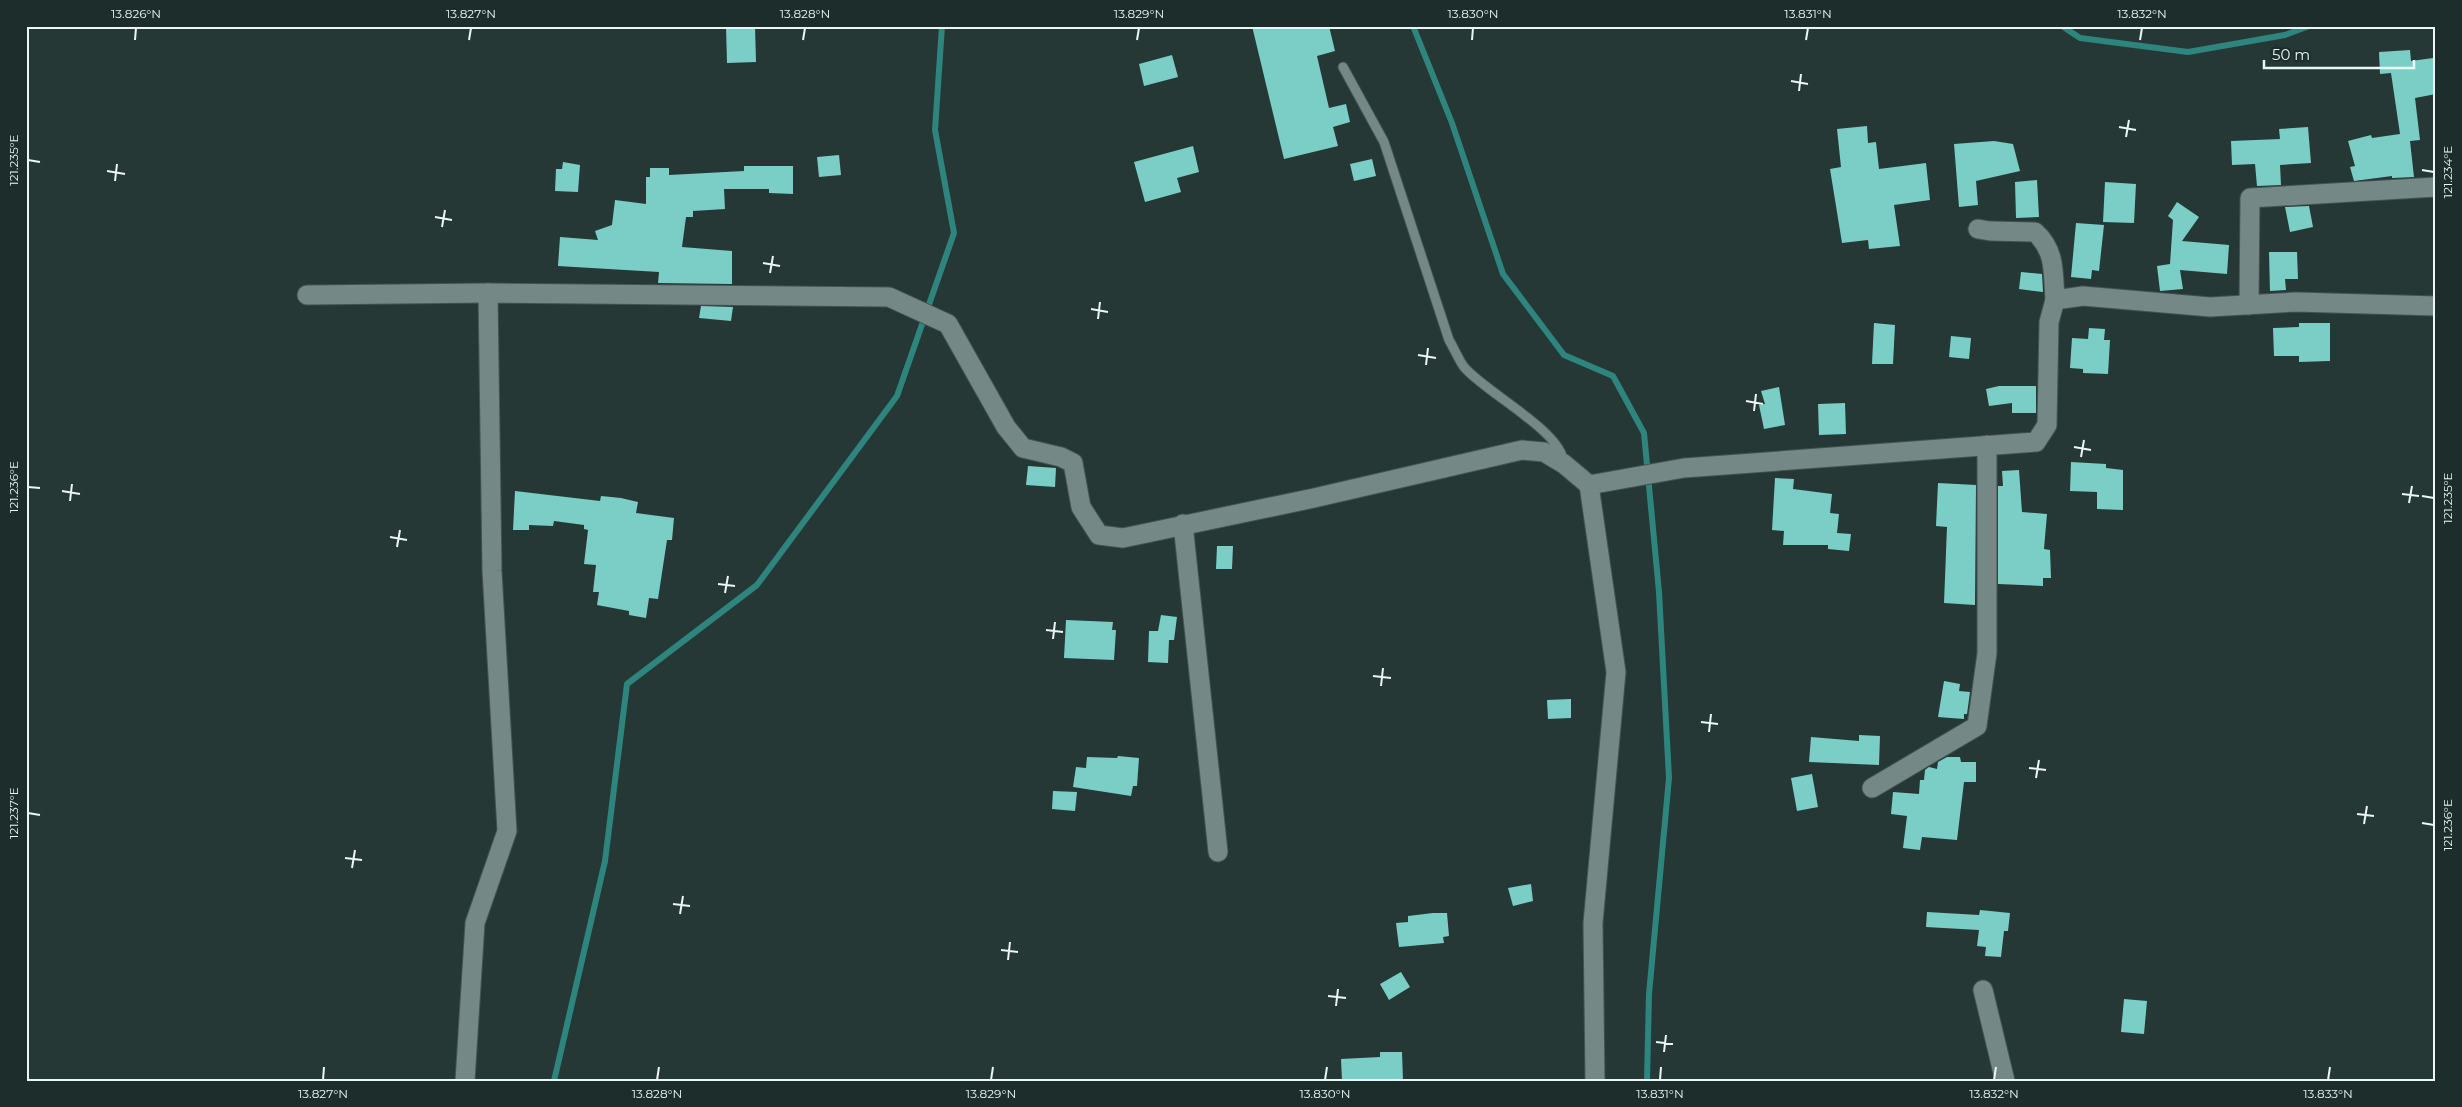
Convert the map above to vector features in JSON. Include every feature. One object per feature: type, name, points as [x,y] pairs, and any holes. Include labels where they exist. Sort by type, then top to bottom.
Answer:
[{"type":"street","points":[[2249,305],[2250,198],[2436,187]]},
{"type":"street","points":[[1590,485],[1684,468],[2036,442],[2047,426],[2049,322],[2055,300],[2053,264],[2047,242],[2035,232],[1990,231],[1978,228]]},
{"type":"street","points":[[465,1081],[475,923],[507,830],[492,571],[488,292]]},
{"type":"street","points":[[306,296],[488,292],[889,297],[948,324],[1006,427],[1023,448],[1061,457],[1072,462],[1081,507],[1100,535],[1123,538],[1314,498],[1522,450],[1544,452],[1564,464],[1590,485],[1616,672],[1594,923],[1595,1081]]},
{"type":"street","points":[[2055,300],[2083,296],[2210,307],[2296,302],[2436,306]]},
{"type":"street","points":[[1872,788],[1977,726],[1987,653],[1987,445]]},
{"type":"street","points":[[1183,524],[1218,852]]},
{"type":"street","points":[[1983,990],[2005,1081]]},
{"type":"lane","points":[[1343,67],[1384,142],[1449,340],[1464,367],[1540,429],[1562,453],[1564,464]]},
{"type":"building","points":[[726,26],[755,26],[756,62],[727,63]]},
{"type":"building","points":[[1252,26],[1329,26],[1335,51],[1317,56],[1329,108],[1346,104],[1350,122],[1333,127],[1338,146],[1284,159]]},
{"type":"building","points":[[2410,50],[2411,61],[2433,58],[2436,77],[2436,94],[2415,98],[2420,140],[2410,141],[2414,177],[2392,178],[2392,176],[2354,181],[2350,167],[2355,166],[2348,141],[2371,135],[2372,138],[2400,134],[2391,73],[2380,74],[2379,52]]},
{"type":"building","points":[[1172,55],[1178,77],[1144,86],[1139,64]]},
{"type":"building","points":[[1867,126],[1868,143],[1876,142],[1879,169],[1926,163],[1930,200],[1894,205],[1900,246],[1869,249],[1868,240],[1842,243],[1830,169],[1841,167],[1837,129]]},
{"type":"building","points":[[2308,127],[2311,163],[2280,165],[2281,185],[2257,186],[2255,164],[2232,165],[2231,141],[2280,139],[2279,129]]},
{"type":"building","points":[[1994,141],[2013,144],[2020,171],[1976,181],[1978,205],[1959,207],[1954,144]]},
{"type":"building","points":[[1193,146],[1199,172],[1177,178],[1181,192],[1145,202],[1134,162]]},
{"type":"building","points":[[839,155],[841,175],[819,177],[817,157]]},
{"type":"building","points":[[1372,159],[1376,176],[1354,181],[1350,164]]},
{"type":"building","points":[[563,162],[580,165],[578,192],[555,191],[556,169],[562,169]]},
{"type":"building","points":[[744,166],[793,166],[793,194],[769,193],[769,189],[724,189],[725,209],[693,211],[693,217],[686,217],[682,247],[732,251],[732,284],[658,283],[659,272],[558,266],[560,237],[598,240],[595,231],[612,225],[615,200],[646,204],[646,177],[650,177],[650,168],[669,168],[669,175],[744,171]]},
{"type":"building","points":[[2037,180],[2039,217],[2016,218],[2015,182]]},
{"type":"building","points":[[2105,182],[2136,184],[2134,223],[2103,222]]},
{"type":"building","points":[[2177,202],[2199,217],[2182,241],[2229,245],[2227,274],[2180,270],[2183,289],[2160,291],[2157,266],[2170,264],[2173,220],[2168,216]]},
{"type":"building","points":[[2309,206],[2313,227],[2290,232],[2285,207]]},
{"type":"building","points":[[2076,223],[2104,225],[2099,271],[2092,270],[2091,279],[2071,277]]},
{"type":"building","points":[[2269,252],[2297,252],[2298,279],[2285,279],[2286,290],[2270,291]]},
{"type":"building","points":[[2021,272],[2042,274],[2043,292],[2019,289]]},
{"type":"building","points":[[701,306],[733,307],[731,321],[699,318]]},
{"type":"building","points":[[1874,323],[1895,325],[1893,364],[1872,364]]},
{"type":"building","points":[[2299,323],[2330,323],[2330,361],[2299,362],[2299,356],[2274,356],[2273,328],[2299,327]]},
{"type":"building","points":[[2089,328],[2105,329],[2104,340],[2110,340],[2108,374],[2083,373],[2083,369],[2070,368],[2072,338],[2088,339]]},
{"type":"building","points":[[1951,336],[1971,338],[1969,359],[1949,357]]},
{"type":"building","points":[[1999,386],[2036,386],[2036,413],[2012,413],[2012,403],[1989,406],[1986,389]]},
{"type":"building","points":[[1779,387],[1785,425],[1764,429],[1759,405],[1765,404],[1761,391]]},
{"type":"building","points":[[1845,403],[1846,434],[1819,435],[1818,404]]},
{"type":"building","points":[[2071,462],[2106,464],[2106,468],[2123,470],[2123,510],[2097,509],[2097,492],[2070,491]]},
{"type":"building","points":[[1028,466],[1056,468],[1055,487],[1026,485]]},
{"type":"building","points":[[2019,470],[2022,512],[2047,514],[2044,549],[2050,550],[2051,578],[2043,578],[2043,586],[1998,584],[1998,486],[2003,486],[2002,471]]},
{"type":"building","points":[[1775,478],[1794,479],[1793,489],[1832,494],[1830,513],[1839,514],[1837,533],[1851,534],[1849,551],[1828,549],[1828,545],[1783,545],[1784,531],[1772,530]]},
{"type":"building","points":[[1938,483],[1976,485],[1975,605],[1944,603],[1947,527],[1936,526]]},
{"type":"building","points":[[515,491],[600,501],[601,496],[621,498],[638,502],[636,513],[674,518],[672,540],[667,540],[658,599],[649,598],[646,618],[629,615],[629,611],[597,605],[599,592],[593,592],[596,565],[584,564],[588,530],[584,529],[584,525],[554,521],[553,526],[529,525],[529,530],[513,530]]},
{"type":"building","points":[[1217,546],[1233,546],[1232,569],[1216,569]]},
{"type":"building","points":[[1161,615],[1177,617],[1174,640],[1169,640],[1168,663],[1148,662],[1149,631],[1158,631]]},
{"type":"building","points":[[1066,620],[1113,622],[1112,630],[1116,630],[1114,660],[1064,658]]},
{"type":"building","points":[[1944,681],[1960,684],[1959,691],[1970,692],[1967,714],[1964,714],[1964,719],[1938,717]]},
{"type":"building","points":[[1571,699],[1571,718],[1548,719],[1547,700]]},
{"type":"building","points":[[1859,735],[1880,736],[1879,765],[1809,762],[1811,737],[1859,741]]},
{"type":"building","points":[[1118,756],[1139,758],[1137,786],[1133,786],[1131,796],[1073,787],[1076,767],[1086,768],[1087,757],[1117,758]]},
{"type":"building","points":[[1947,757],[1960,757],[1961,762],[1976,762],[1976,782],[1964,782],[1957,840],[1922,837],[1920,850],[1903,848],[1907,816],[1891,814],[1893,792],[1919,794],[1920,780],[1924,780],[1925,770],[1929,767],[1937,769],[1938,762]]},
{"type":"building","points":[[1812,774],[1818,807],[1797,811],[1791,778]]},
{"type":"building","points":[[1053,791],[1077,792],[1075,811],[1052,809]]},
{"type":"building","points":[[1531,884],[1533,901],[1513,906],[1508,888]]},
{"type":"building","points":[[1980,910],[2010,913],[2008,931],[2004,931],[2001,957],[1985,956],[1986,947],[1977,946],[1979,930],[1926,927],[1927,912],[1979,915]]},
{"type":"building","points":[[1447,913],[1449,936],[1443,937],[1444,943],[1399,947],[1396,923],[1408,922],[1408,916]]},
{"type":"building","points":[[1401,972],[1410,987],[1389,1000],[1380,984]]},
{"type":"building","points":[[2124,999],[2147,1001],[2144,1034],[2121,1032]]},
{"type":"building","points":[[1380,1052],[1402,1052],[1403,1081],[1342,1081],[1341,1059],[1380,1057]]},
{"type":"waterway","points":[[554,1081],[605,861],[627,684],[757,585],[897,396],[954,233],[935,130],[942,26]]},
{"type":"waterway","points":[[1413,26],[1452,123],[1503,274],[1564,355],[1613,376],[1644,433],[1659,592],[1669,778],[1649,994],[1647,1081]]},
{"type":"waterway","points":[[2062,26],[2080,38],[2188,52],[2285,35],[2309,26]]}]
